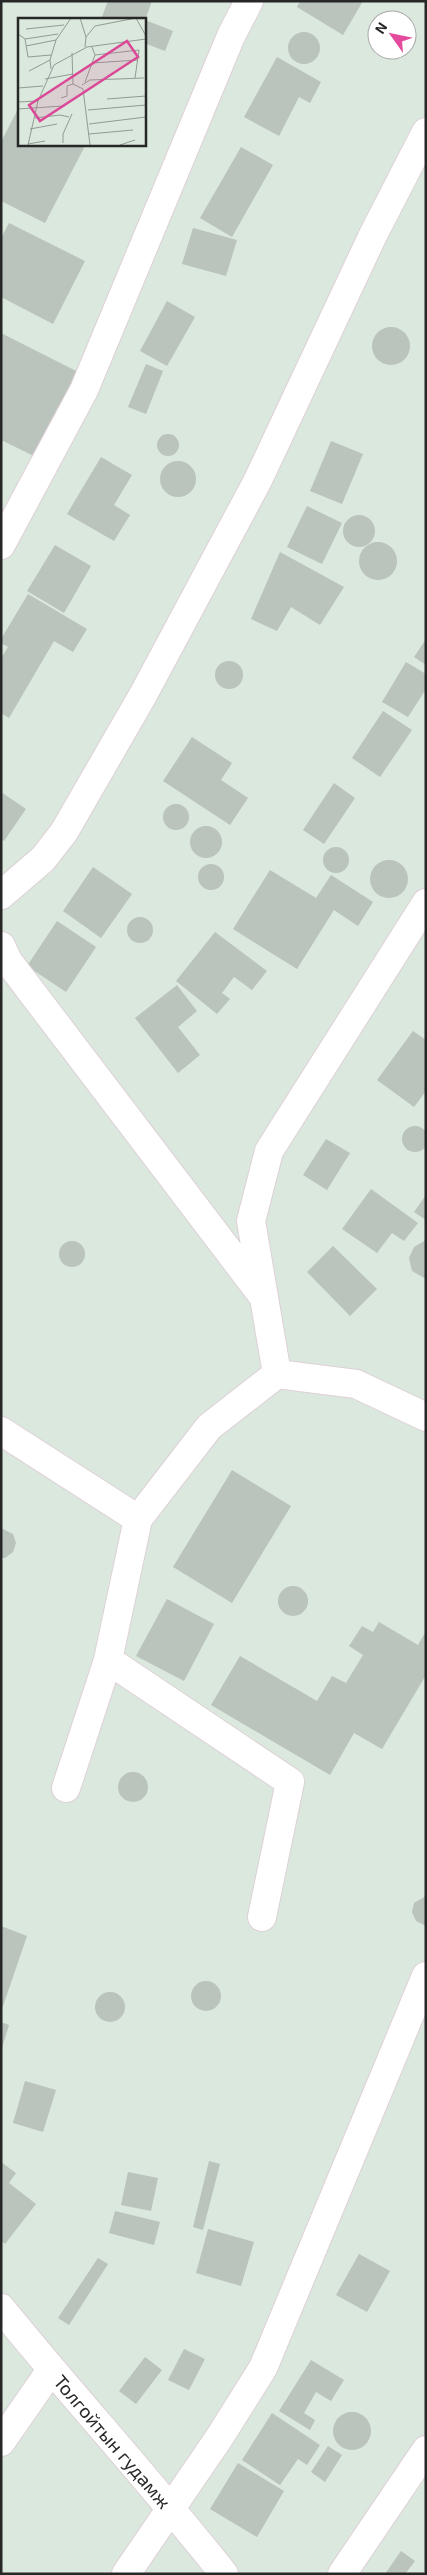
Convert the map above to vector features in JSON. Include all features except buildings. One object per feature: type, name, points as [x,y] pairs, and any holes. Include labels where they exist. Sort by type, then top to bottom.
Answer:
[{"type":"street","points":[[1,546],[84,390],[231,36],[250,1]]},
{"type":"street","points":[[1,895],[43,859],[64,832],[143,695],[257,482],[372,235],[426,132]]},
{"type":"street","points":[[277,1374],[251,1221],[269,1150],[426,903]]},
{"type":"street","points":[[1,946],[14,969],[264,1297]]},
{"type":"street","points":[[66,1788],[108,1660],[138,1520],[209,1426],[277,1374],[356,1384],[426,1417]]},
{"type":"street","points":[[1,1431],[138,1520]]},
{"type":"street","points":[[108,1660],[290,1782],[262,1917]]},
{"type":"street","points":[[126,2574],[220,2438],[263,2368],[426,1976]]},
{"type":"street","name":"Толгойтын гудамж","points":[[1,2308],[51,2370],[171,2507],[224,2574]]},
{"type":"street","points":[[1,2442],[51,2370]]},
{"type":"street","points":[[342,2574],[426,2450]]}]
